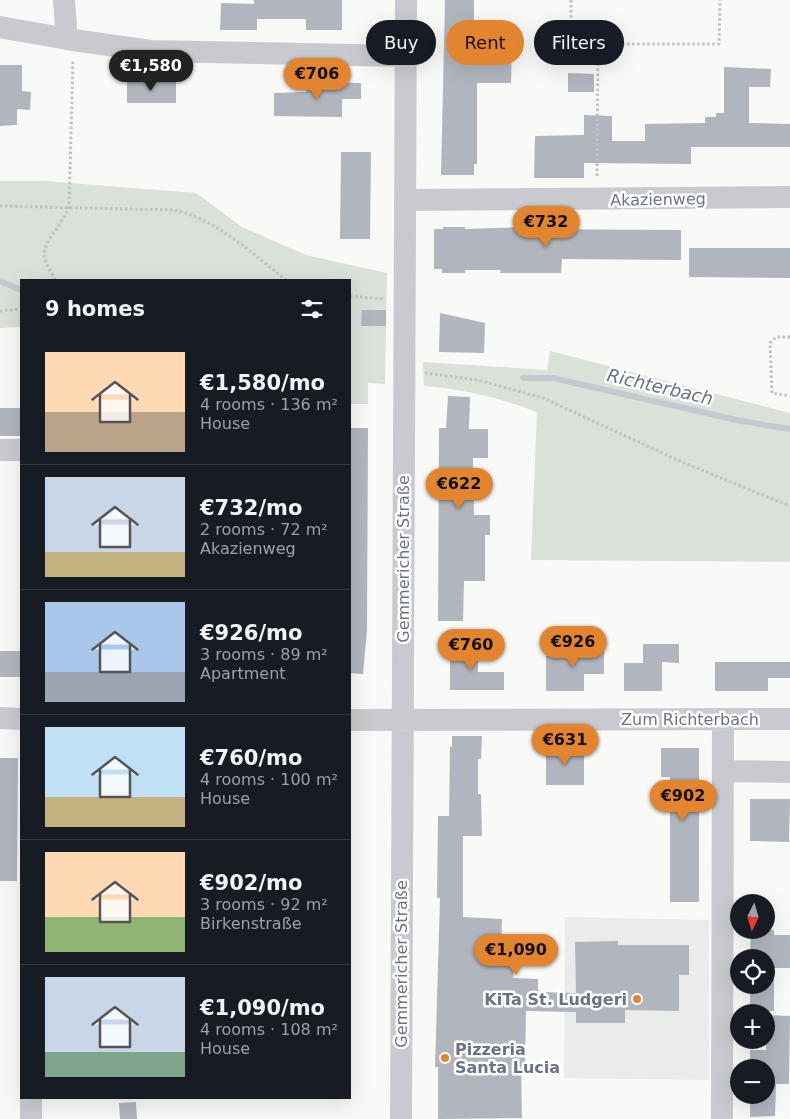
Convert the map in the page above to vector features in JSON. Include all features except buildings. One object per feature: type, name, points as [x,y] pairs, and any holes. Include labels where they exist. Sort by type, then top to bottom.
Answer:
[{"type":"street","points":[[64,0],[70,40]]},
{"type":"street","name":"Gemmericher Straße","points":[[406,0],[406,20]]},
{"type":"street","points":[[0,28],[151,51],[366,55]]},
{"type":"street","name":"Gemmericher Straße","points":[[401,1119],[404,299],[407,65]]},
{"type":"street","name":"Akazienweg","points":[[405,200],[790,197]]},
{"type":"street","points":[[0,450],[20,450]]},
{"type":"street","points":[[0,718],[20,718]]},
{"type":"street","points":[[722,1119],[723,719]]},
{"type":"street","name":"Zum Richterbach","points":[[351,720],[790,719]]},
{"type":"street","points":[[723,771],[790,772]]},
{"type":"street","points":[[31,1099],[31,1119]]},
{"type":"path","points":[[571,20],[572,0]]},
{"type":"path","points":[[624,44],[719,44],[720,0]]},
{"type":"path","points":[[55,279],[45,258],[44,250],[67,215],[69,206],[70,40]]},
{"type":"path","points":[[597,200],[598,65]]},
{"type":"path","points":[[0,206],[69,206],[174,210],[189,213],[228,236],[285,279]]},
{"type":"path","points":[[351,296],[404,299]]},
{"type":"path","points":[[0,312],[20,309]]},
{"type":"path","points":[[790,336],[776,336],[770,343],[772,393],[790,396]]},
{"type":"path","points":[[404,371],[478,380],[543,398],[684,463],[790,506]]},
{"type":"shaded area","points":[[0,181],[45,181],[196,193],[242,227],[306,255],[387,273],[385,384],[368,383],[368,404],[351,404],[351,279],[20,279],[20,327],[0,328]]},
{"type":"shaded area","points":[[550,351],[790,413],[790,562],[531,560],[537,412],[481,395],[453,389],[424,386],[423,362],[547,370]]},
{"type":"shaded area","name":"KiTa St. Ludgeri","points":[[565,917],[709,920],[709,1080],[564,1078]]},
{"type":"waterway","name":"Richterbach","points":[[0,281],[20,290]]},
{"type":"waterway","name":"Richterbach","points":[[523,378],[553,378],[741,421],[790,429]]},
{"type":"place","name":"KiTa St. Ludgeri","points":[[637,999]]},
{"type":"place","name":"Pizzeria Santa Lucia","points":[[445,1058]]}]
